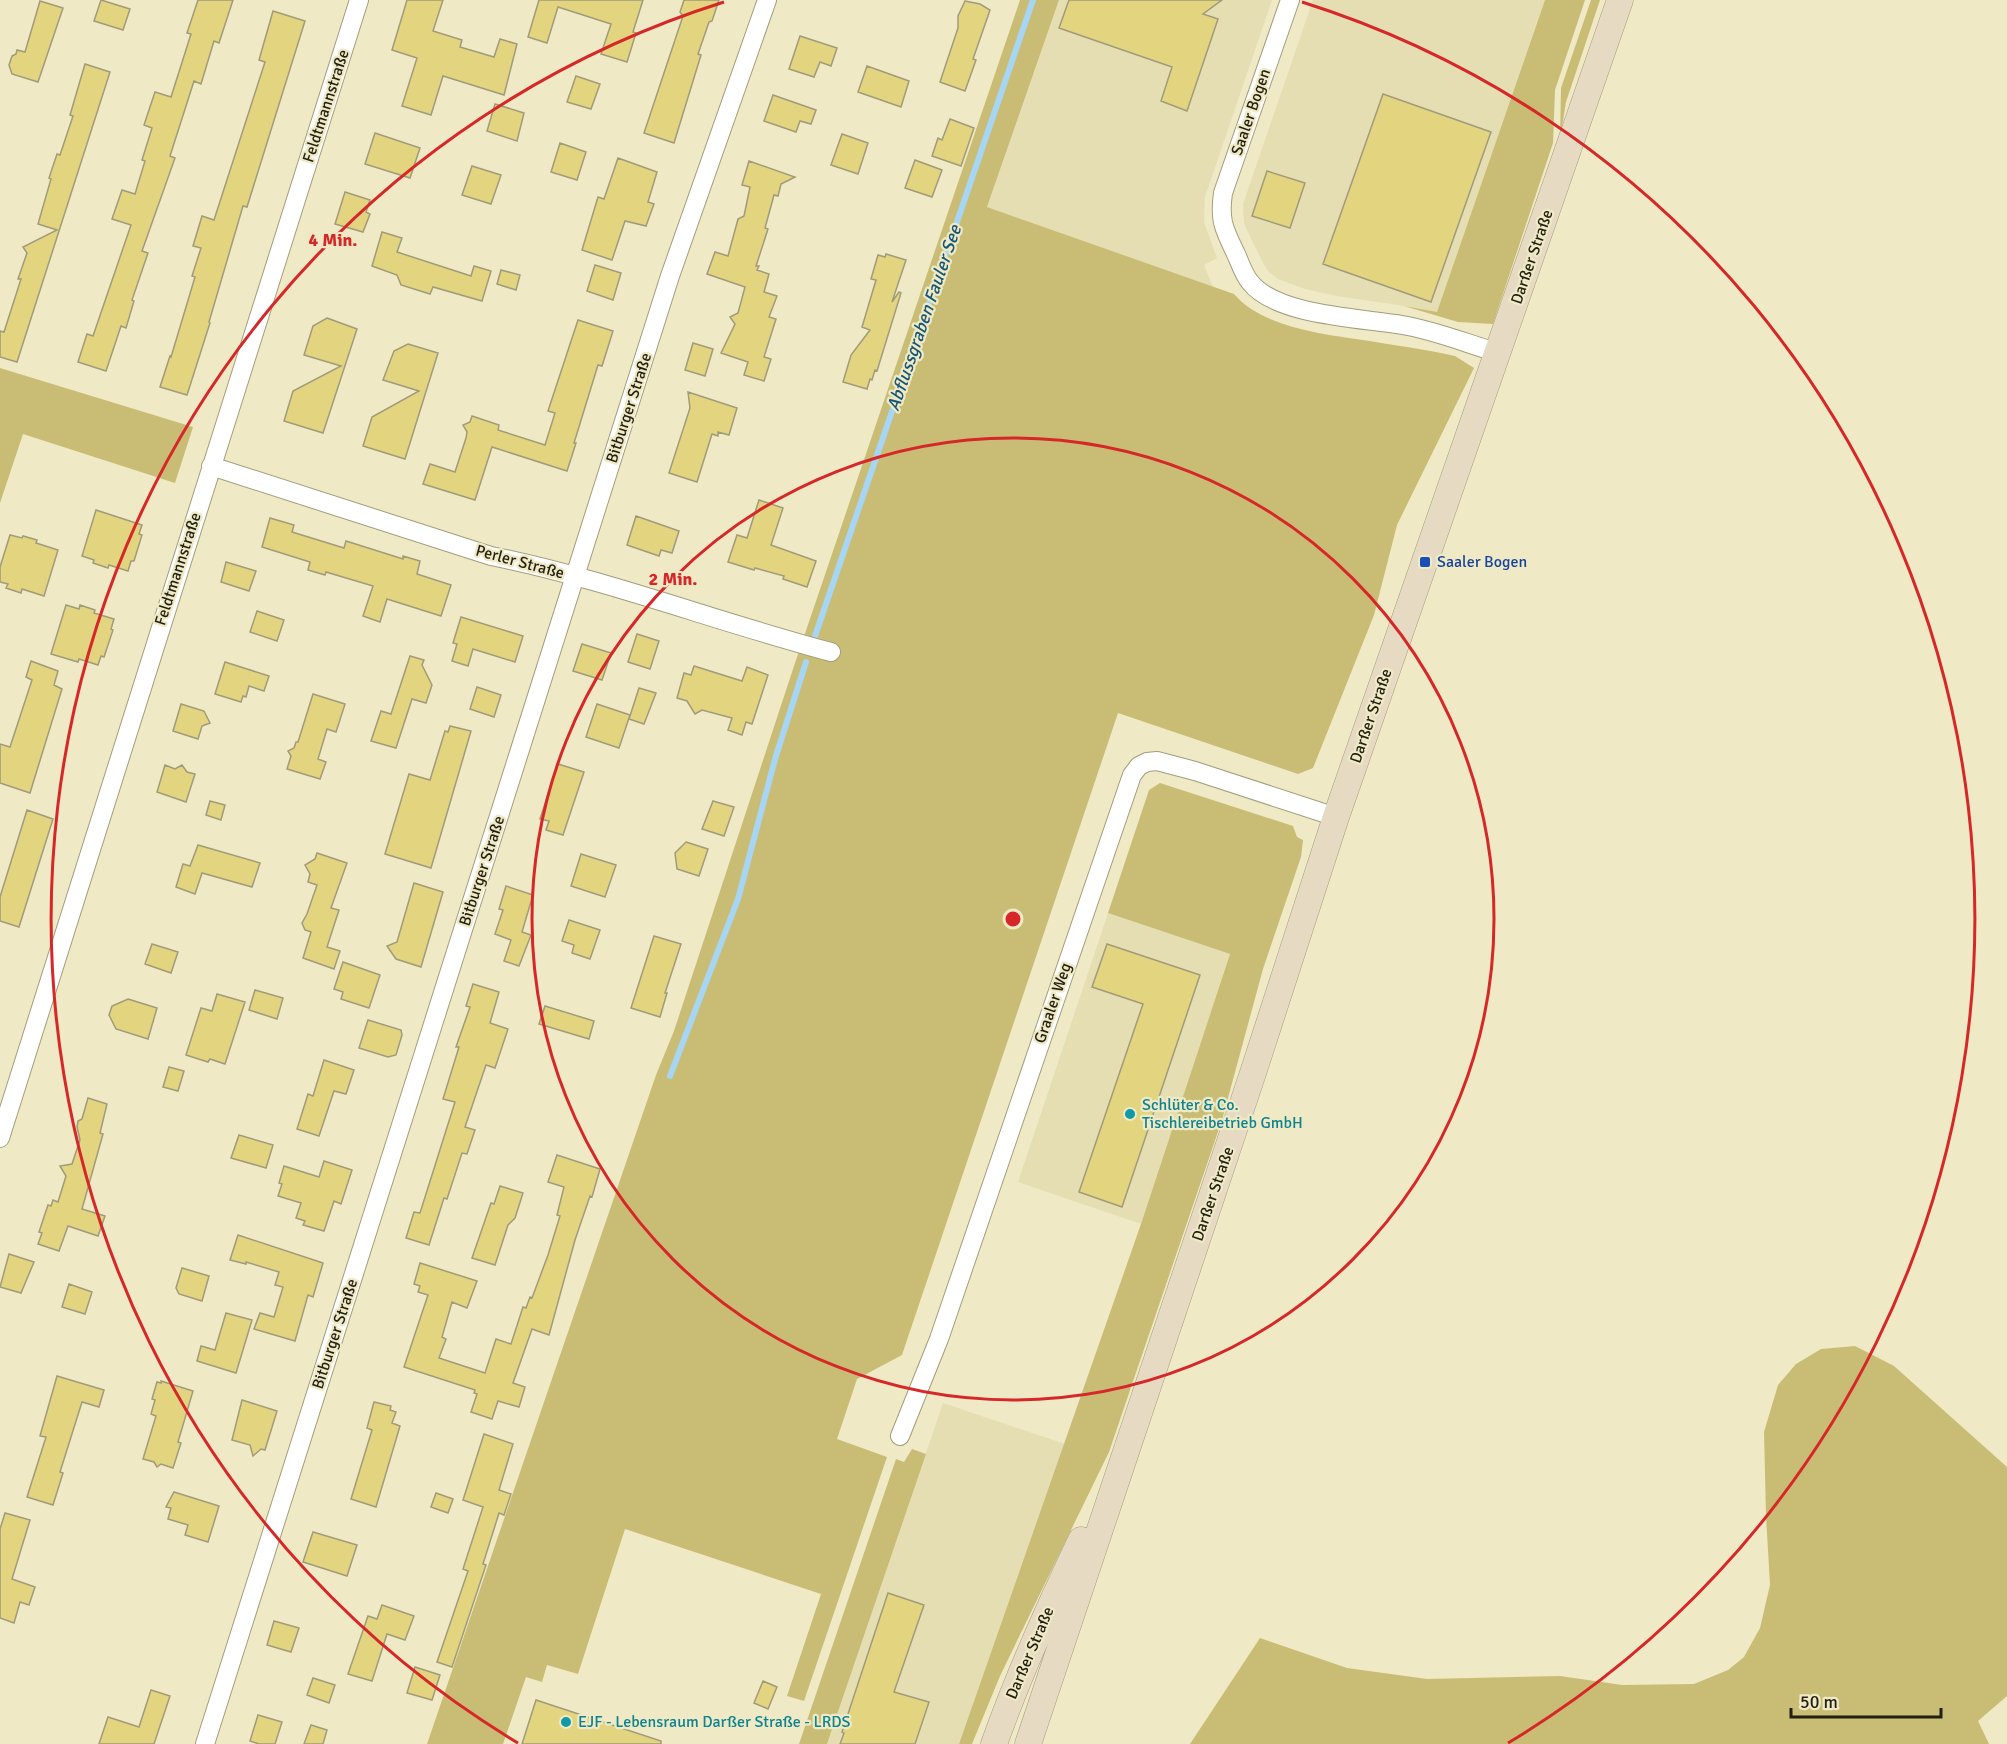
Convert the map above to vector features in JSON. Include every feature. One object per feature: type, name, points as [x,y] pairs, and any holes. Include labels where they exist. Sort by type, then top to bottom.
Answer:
[{"type":"main road","name":"Darßer Straße","points":[[1028,1744],[1256,1065],[1336,818],[1620,0]]},
{"type":"main road","name":"Darßer Straße","points":[[994,1744],[1008,1704],[1049,1608],[1132,1434]]},
{"type":"street","name":"Feldtmannstraße","points":[[0,1138],[359,0]]},
{"type":"street","name":"Bitburger Straße","points":[[205,1744],[670,276],[766,0]]},
{"type":"street","name":"Saaler Bogen","points":[[1290,0],[1221,201],[1222,224],[1250,282],[1263,294],[1281,303],[1330,316],[1404,325],[1499,353]]},
{"type":"street","name":"Perler Straße","points":[[211,466],[491,556],[539,565],[831,652]]},
{"type":"street","name":"Graaler Weg","points":[[900,1436],[943,1328],[1132,775],[1139,766],[1156,761],[1195,771],[1336,818]]},
{"type":"shaded area","points":[[1020,0],[1059,0],[987,207],[1234,294],[1260,314],[1294,327],[1455,356],[1474,368],[1397,525],[1374,615],[1313,768],[1298,774],[1118,713],[902,1355],[857,1379],[837,1439],[887,1457],[804,1701],[787,1696],[821,1594],[625,1529],[578,1674],[547,1665],[542,1682],[526,1677],[503,1744],[427,1744],[656,1075],[674,1031],[794,666]]},
{"type":"shaded area","points":[[1059,0],[1272,0],[1205,197],[1204,222],[1217,258],[1204,265],[1213,287],[987,207]]},
{"type":"shaded area","points":[[1313,0],[1545,0],[1437,313],[1337,296],[1305,289],[1278,279],[1268,271],[1263,263],[1244,224],[1243,204]]},
{"type":"shaded area","points":[[1545,0],[1585,0],[1555,90],[1553,143],[1493,324],[1458,322],[1404,306],[1437,312]]},
{"type":"shaded area","points":[[1591,0],[1600,0],[1566,102],[1560,139],[1561,88]]},
{"type":"shaded area","points":[[0,368],[193,427],[175,483],[23,434],[0,503]]},
{"type":"shaded area","points":[[1160,783],[1293,826],[1297,837],[1303,840],[1301,857],[1263,969],[1222,1120],[1109,1452],[1000,1676],[972,1744],[959,1744],[1141,1224],[1230,954],[1108,913],[1149,790]]},
{"type":"shaded area","points":[[1108,913],[1230,954],[1141,1224],[1018,1182]]},
{"type":"shaded area","points":[[1855,1346],[1894,1366],[2007,1467],[2007,1696],[1978,1721],[1989,1744],[1190,1744],[1260,1638],[1347,1668],[1427,1679],[1560,1676],[1622,1685],[1694,1684],[1728,1670],[1744,1657],[1760,1628],[1770,1585],[1764,1432],[1778,1385],[1796,1364],[1821,1349]]},
{"type":"shaded area","points":[[943,1403],[1065,1444],[959,1744],[827,1744]]},
{"type":"shaded area","points":[[912,1449],[926,1454],[827,1744],[799,1744],[896,1459],[904,1462]]},
{"type":"building","points":[[101,0],[130,9],[123,30],[94,21]]},
{"type":"building","points":[[198,0],[233,0],[219,43],[214,41],[201,84],[194,81],[170,156],[175,158],[142,251],[148,253],[132,300],[134,301],[126,328],[121,326],[106,371],[78,362],[87,334],[93,336],[131,225],[112,219],[122,190],[135,194],[152,128],[144,125],[155,92],[171,97],[191,34],[187,33]]},
{"type":"building","points":[[407,0],[443,0],[433,31],[462,40],[460,47],[494,57],[500,39],[517,44],[504,95],[443,76],[431,115],[402,106],[417,58],[392,50]]},
{"type":"building","points":[[539,0],[643,0],[627,62],[601,54],[611,24],[558,7],[547,43],[528,37]]},
{"type":"building","points":[[684,0],[719,0],[698,54],[701,55],[674,143],[644,133],[683,16],[680,12]]},
{"type":"building","points":[[1069,0],[1222,0],[1203,14],[1218,19],[1187,111],[1161,101],[1172,67],[1059,28]]},
{"type":"building","points":[[40,1],[63,8],[38,82],[12,74],[9,65],[17,50],[25,52]]},
{"type":"building","points":[[965,1],[980,4],[990,10],[965,91],[940,82],[958,28],[958,16]]},
{"type":"building","points":[[273,11],[305,21],[247,207],[243,206],[187,395],[160,387],[195,277],[192,276],[201,248],[193,246],[202,216],[214,220],[265,62],[259,60]]},
{"type":"building","points":[[800,36],[837,48],[831,66],[820,62],[814,77],[789,69]]},
{"type":"building","points":[[85,64],[110,72],[17,362],[0,357],[0,331],[4,332],[21,279],[18,279],[27,253],[23,247],[57,230],[38,224],[51,179],[49,178],[57,154],[60,155],[73,116],[70,115]]},
{"type":"building","points":[[867,66],[909,81],[901,107],[858,92]]},
{"type":"building","points":[[576,76],[600,84],[591,109],[567,102]]},
{"type":"building","points":[[1383,94],[1491,132],[1431,302],[1323,264]]},
{"type":"building","points":[[773,95],[816,110],[811,124],[800,121],[796,132],[764,121]]},
{"type":"building","points":[[495,104],[524,113],[517,141],[487,131]]},
{"type":"building","points":[[950,119],[974,128],[961,166],[932,156],[938,138],[942,140]]},
{"type":"building","points":[[375,133],[420,148],[410,178],[365,164]]},
{"type":"building","points":[[842,134],[868,143],[858,174],[831,165]]},
{"type":"building","points":[[560,143],[586,152],[577,180],[551,172]]},
{"type":"building","points":[[618,158],[657,172],[648,202],[654,204],[646,226],[625,221],[612,260],[582,250],[598,197],[604,199]]},
{"type":"building","points":[[915,160],[942,170],[932,197],[905,188]]},
{"type":"building","points":[[749,161],[795,177],[781,184],[778,196],[774,195],[765,228],[768,229],[756,266],[759,266],[757,270],[769,274],[764,292],[777,296],[769,317],[776,319],[764,357],[771,359],[764,381],[744,375],[748,362],[721,353],[735,324],[730,317],[738,313],[745,287],[707,274],[715,252],[728,256],[738,219],[744,216],[750,187],[742,185]]},
{"type":"building","points":[[472,166],[501,175],[491,204],[462,195]]},
{"type":"building","points":[[1267,171],[1305,183],[1290,228],[1252,216]]},
{"type":"building","points":[[345,192],[370,200],[366,212],[370,214],[363,232],[335,224]]},
{"type":"building","points":[[382,232],[402,238],[397,252],[471,276],[474,266],[491,271],[482,301],[433,287],[430,294],[401,285],[397,275],[372,266]]},
{"type":"building","points":[[886,254],[906,260],[892,302],[899,292],[901,293],[877,371],[875,370],[872,380],[870,379],[867,389],[843,382],[851,355],[870,330],[862,327],[876,280],[871,279],[878,255],[885,257]]},
{"type":"building","points":[[595,265],[621,273],[613,300],[587,291]]},
{"type":"building","points":[[501,270],[520,275],[516,290],[497,284]]},
{"type":"building","points":[[327,318],[357,329],[323,433],[284,421],[293,391],[341,366],[304,355],[313,326]]},
{"type":"building","points":[[578,320],[613,331],[602,366],[598,365],[567,471],[492,447],[475,500],[423,484],[430,464],[455,472],[466,438],[467,432],[463,425],[470,422],[472,416],[499,425],[498,430],[545,445],[555,413],[548,411]]},
{"type":"building","points":[[693,343],[713,349],[705,376],[685,370]]},
{"type":"building","points":[[408,344],[438,353],[405,459],[363,446],[372,417],[419,391],[383,380],[394,351]]},
{"type":"building","points":[[688,392],[737,408],[729,435],[718,432],[718,436],[712,434],[697,482],[669,473],[690,408]]},
{"type":"building","points":[[759,500],[783,508],[771,545],[816,561],[807,587],[783,579],[784,576],[728,562],[737,535],[747,538]]},
{"type":"building","points":[[96,510],[142,525],[139,534],[142,535],[134,561],[131,561],[128,571],[109,565],[108,568],[82,556]]},
{"type":"building","points":[[636,516],[679,531],[672,553],[661,550],[659,556],[627,545]]},
{"type":"building","points":[[270,518],[294,525],[292,532],[344,548],[346,541],[403,559],[403,556],[420,561],[417,574],[451,585],[441,616],[387,599],[380,622],[363,616],[373,586],[326,572],[325,575],[308,570],[310,562],[262,547]]},
{"type":"building","points":[[10,535],[37,540],[36,543],[58,550],[44,596],[22,589],[21,593],[6,588],[8,584],[0,582],[0,567]]},
{"type":"building","points":[[226,562],[256,571],[249,591],[221,582]]},
{"type":"building","points":[[66,605],[79,609],[80,605],[95,610],[94,613],[114,619],[111,629],[113,630],[104,657],[101,656],[98,665],[51,654]]},
{"type":"building","points":[[257,611],[284,620],[277,641],[250,632]]},
{"type":"building","points":[[461,617],[523,636],[515,662],[473,649],[468,666],[452,661],[457,644],[453,643]]},
{"type":"building","points":[[637,634],[659,641],[650,669],[628,662]]},
{"type":"building","points":[[582,644],[611,653],[602,680],[573,671]]},
{"type":"building","points":[[410,656],[424,660],[422,665],[432,685],[426,703],[412,699],[396,748],[371,741],[381,711],[391,714]]},
{"type":"building","points":[[31,661],[58,671],[54,685],[62,689],[30,793],[0,783],[0,744],[10,747],[32,680],[26,677]]},
{"type":"building","points":[[225,662],[269,676],[264,691],[249,686],[246,697],[243,696],[241,702],[215,694]]},
{"type":"building","points":[[694,666],[742,681],[747,667],[768,675],[752,724],[746,722],[742,735],[728,730],[732,718],[702,710],[695,714],[687,701],[677,698],[684,673],[691,675]]},
{"type":"building","points":[[477,687],[501,695],[494,717],[470,709]]},
{"type":"building","points":[[639,688],[656,693],[644,724],[629,719]]},
{"type":"building","points":[[313,694],[345,704],[336,732],[327,729],[318,759],[326,762],[320,779],[287,769],[291,756],[288,751],[298,742]]},
{"type":"building","points":[[181,704],[204,711],[210,723],[202,726],[198,739],[173,731]]},
{"type":"building","points":[[597,704],[630,715],[619,748],[586,737]]},
{"type":"building","points":[[450,726],[471,731],[431,868],[385,854],[409,774],[430,780],[445,731],[448,732]]},
{"type":"building","points":[[558,764],[584,772],[563,835],[546,830],[549,821],[540,819]]},
{"type":"building","points":[[165,765],[175,769],[182,765],[187,772],[195,774],[186,802],[157,792]]},
{"type":"building","points":[[210,801],[225,805],[221,820],[206,815]]},
{"type":"building","points":[[713,801],[734,807],[724,836],[702,829]]},
{"type":"building","points":[[27,810],[53,819],[19,927],[0,921],[0,897]]},
{"type":"building","points":[[686,842],[708,849],[699,876],[677,869],[675,853]]},
{"type":"building","points":[[198,845],[260,863],[252,887],[202,873],[195,894],[176,887],[183,864],[190,866]]},
{"type":"building","points":[[317,853],[347,863],[331,908],[339,910],[327,947],[340,951],[334,969],[303,958],[311,932],[305,930],[302,923],[317,885],[308,882],[310,874],[305,865],[315,859]]},
{"type":"building","points":[[581,854],[616,865],[605,897],[571,886]]},
{"type":"building","points":[[414,883],[443,892],[421,967],[396,959],[387,946],[397,942]]},
{"type":"building","points":[[506,886],[533,895],[522,932],[531,935],[519,966],[504,961],[511,940],[495,934],[503,910],[499,909]]},
{"type":"building","points":[[569,920],[600,930],[590,959],[572,953],[574,945],[562,941]]},
{"type":"building","points":[[654,936],[681,944],[665,993],[667,993],[660,1017],[631,1008]]},
{"type":"building","points":[[152,944],[178,952],[171,973],[145,964]]},
{"type":"building","name":"Schlüter & Co. Tischlereibetrieb GmbH","points":[[1107,944],[1200,975],[1122,1207],[1079,1192],[1143,1004],[1092,987]]},
{"type":"building","points":[[343,962],[380,975],[369,1008],[341,999],[343,992],[334,989]]},
{"type":"building","points":[[473,984],[499,992],[490,1023],[508,1029],[495,1068],[486,1065],[465,1127],[475,1130],[467,1154],[462,1153],[447,1199],[444,1198],[429,1245],[406,1238],[414,1212],[420,1213],[455,1102],[443,1099],[459,1047],[456,1047],[470,1007],[466,1006]]},
{"type":"building","points":[[255,990],[283,998],[277,1019],[249,1010]]},
{"type":"building","points":[[217,994],[245,1002],[225,1064],[210,1059],[208,1062],[186,1055],[201,1008],[212,1011]]},
{"type":"building","points":[[128,999],[157,1008],[148,1039],[116,1029],[109,1015],[112,1006]]},
{"type":"building","points":[[545,1006],[594,1021],[589,1039],[539,1024]]},
{"type":"building","points":[[368,1020],[401,1030],[402,1035],[396,1055],[388,1057],[359,1048]]},
{"type":"building","points":[[324,1060],[354,1070],[346,1094],[334,1091],[319,1136],[297,1129],[308,1094],[313,1096]]},
{"type":"building","points":[[169,1067],[184,1071],[178,1091],[163,1087]]},
{"type":"building","points":[[88,1098],[107,1104],[100,1133],[103,1134],[82,1209],[105,1216],[98,1236],[68,1226],[59,1251],[38,1244],[42,1233],[39,1232],[48,1205],[51,1206],[53,1200],[58,1202],[66,1176],[60,1166],[72,1164],[80,1140],[78,1121],[82,1119]]},
{"type":"building","points":[[239,1135],[273,1145],[266,1168],[231,1158]]},
{"type":"building","points":[[557,1155],[600,1169],[575,1240],[549,1335],[532,1329],[513,1383],[525,1387],[519,1407],[498,1401],[492,1419],[471,1412],[477,1394],[474,1393],[475,1390],[404,1367],[428,1295],[418,1292],[420,1286],[414,1284],[420,1263],[477,1281],[467,1308],[452,1302],[442,1337],[446,1339],[439,1358],[485,1373],[496,1339],[511,1344],[523,1307],[526,1308],[530,1297],[532,1298],[548,1255],[560,1216],[557,1215],[564,1187],[548,1182]]},
{"type":"building","points":[[324,1161],[352,1170],[341,1204],[334,1201],[324,1231],[303,1225],[305,1221],[296,1218],[301,1203],[278,1196],[284,1166],[319,1177]]},
{"type":"building","points":[[500,1186],[523,1193],[515,1218],[508,1225],[495,1265],[472,1258],[491,1203],[494,1204]]},
{"type":"building","points":[[238,1235],[323,1263],[313,1297],[308,1295],[295,1341],[254,1329],[260,1313],[274,1317],[283,1287],[275,1285],[279,1272],[246,1262],[246,1264],[230,1260]]},
{"type":"building","points":[[9,1254],[34,1262],[21,1293],[0,1287]]},
{"type":"building","points":[[182,1268],[209,1276],[202,1301],[179,1294],[176,1288]]},
{"type":"building","points":[[69,1284],[92,1292],[85,1314],[62,1307]]},
{"type":"building","points":[[226,1313],[252,1320],[236,1373],[197,1361],[201,1346],[215,1350]]},
{"type":"building","points":[[57,1376],[104,1390],[99,1407],[82,1402],[60,1472],[63,1473],[53,1505],[27,1497],[46,1437],[40,1436]]},
{"type":"building","points":[[161,1381],[193,1391],[173,1468],[161,1464],[157,1467],[154,1462],[143,1459],[156,1416],[151,1414],[155,1400],[152,1399],[157,1382],[161,1383]]},
{"type":"building","points":[[242,1400],[277,1411],[265,1450],[261,1449],[253,1456],[250,1445],[232,1440]]},
{"type":"building","points":[[374,1402],[391,1406],[390,1410],[396,1412],[392,1423],[400,1426],[376,1507],[351,1499],[372,1430],[367,1428]]},
{"type":"building","points":[[484,1434],[513,1444],[499,1490],[511,1494],[504,1515],[499,1513],[483,1564],[486,1565],[452,1667],[437,1662],[468,1571],[463,1569],[483,1507],[463,1500]]},
{"type":"building","points":[[174,1492],[219,1506],[208,1542],[185,1535],[188,1525],[168,1519],[171,1508],[166,1507]]},
{"type":"building","points":[[436,1493],[453,1499],[448,1513],[431,1507]]},
{"type":"building","points":[[5,1513],[30,1520],[12,1579],[35,1587],[29,1605],[20,1602],[14,1623],[0,1618],[0,1529]]},
{"type":"building","points":[[313,1532],[357,1545],[347,1576],[303,1562]]},
{"type":"building","points":[[888,1593],[924,1605],[894,1692],[929,1702],[915,1744],[840,1744],[844,1733],[842,1732]]},
{"type":"building","points":[[382,1605],[414,1616],[405,1640],[387,1634],[372,1681],[348,1674],[368,1616],[377,1619]]},
{"type":"building","points":[[274,1621],[299,1628],[291,1652],[267,1645]]},
{"type":"building","points":[[415,1667],[440,1675],[432,1700],[407,1693]]},
{"type":"building","points":[[313,1678],[335,1685],[329,1703],[307,1695]]},
{"type":"building","points":[[763,1681],[777,1687],[768,1709],[754,1703]]},
{"type":"building","points":[[151,1690],[170,1696],[154,1744],[99,1744],[108,1717],[139,1727]]},
{"type":"building","name":"EJF - Lebensraum Darßer Straße - LRDS","points":[[536,1700],[661,1741],[661,1744],[522,1744]]},
{"type":"building","points":[[258,1715],[282,1722],[275,1744],[259,1744],[250,1741]]},
{"type":"building","points":[[311,1725],[327,1730],[323,1744],[304,1744]]},
{"type":"waterway","name":"Abflussgraben Fauler See","points":[[815,636],[1033,0]]},
{"type":"waterway","points":[[670,1076],[738,899],[775,759],[806,662]]},
{"type":"place","name":"Saaler Bogen","points":[[1425,562]]},
{"type":"place","name":"Schlüter & Co. Tischlereibetrieb GmbH","points":[[1130,1114]]},
{"type":"place","name":"EJF - Lebensraum Darßer Straße - LRDS","points":[[566,1722]]}]
